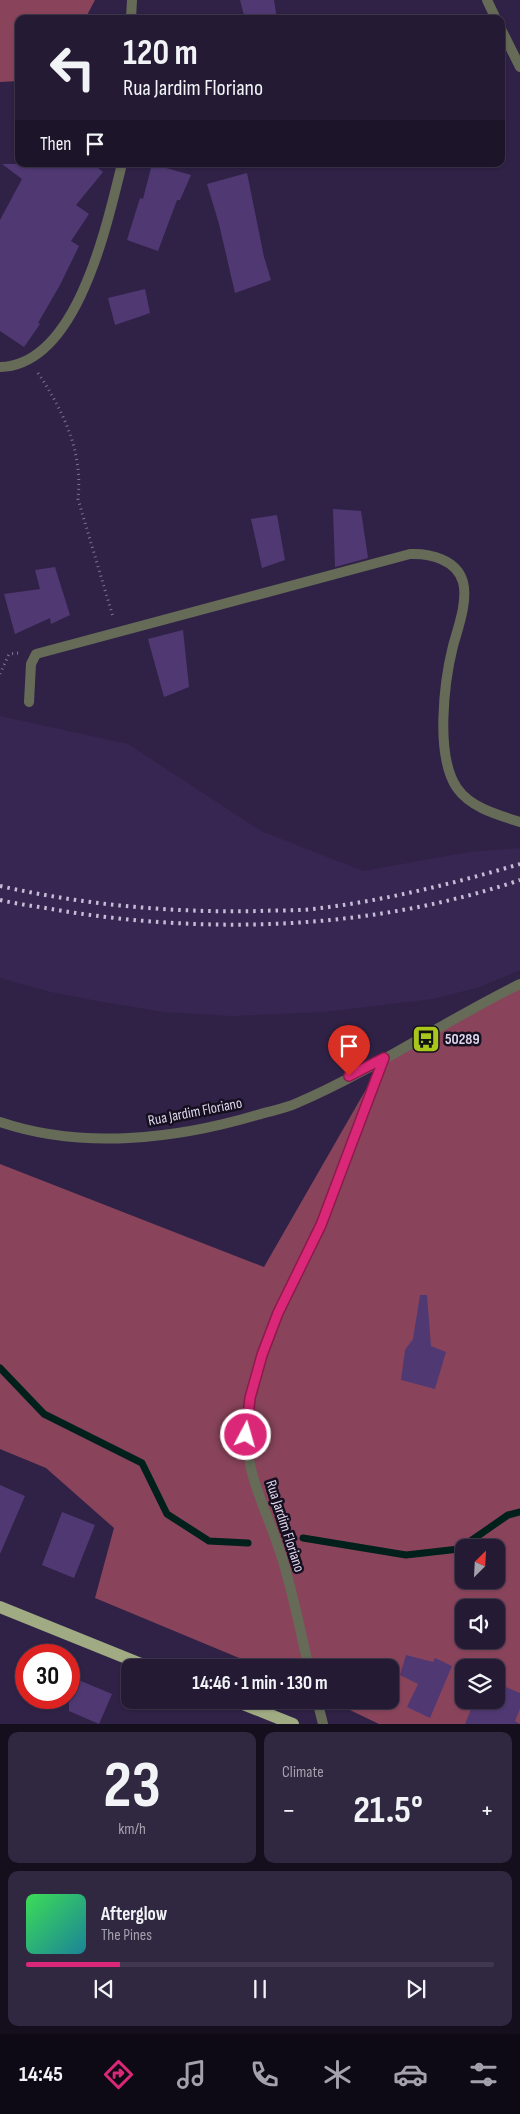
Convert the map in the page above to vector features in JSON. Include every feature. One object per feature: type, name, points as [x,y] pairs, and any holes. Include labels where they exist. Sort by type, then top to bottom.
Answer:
[{"type":"main road","points":[[0,1607],[129,1659]]},
{"type":"main road","points":[[256,1709],[294,1724]]},
{"type":"street","points":[[131,15],[132,0]]},
{"type":"street","points":[[487,0],[494,15]]},
{"type":"street","points":[[505,37],[520,67]]},
{"type":"street","points":[[0,367],[7,367],[38,355],[60,332],[94,262],[121,167]]},
{"type":"street","points":[[29,702],[32,664],[36,654],[410,554],[425,554],[443,560],[456,569],[463,582],[464,598],[445,688],[444,728],[447,760],[457,788],[476,806],[520,822]]},
{"type":"street","name":"Rua Jardim Floriano","points":[[0,1122],[14,1127],[77,1137],[138,1138],[222,1126],[296,1104],[384,1058],[439,1025],[520,984]]},
{"type":"street","name":"Rua Jardim Floriano","points":[[307,1659],[279,1548],[261,1502],[252,1471],[246,1435],[250,1398],[262,1355],[278,1313],[321,1225],[384,1058]]},
{"type":"street","points":[[319,1709],[323,1724]]},
{"type":"path","points":[[29,358],[56,399],[74,440],[80,480],[78,500],[118,632]]},
{"type":"shaded area","points":[[0,0],[95,0],[87,15],[15,15],[15,81],[0,82]]},
{"type":"shaded area","points":[[0,716],[128,744],[261,831],[363,871],[469,852],[520,848],[520,970],[480,987],[433,999],[324,1012],[232,1016],[164,1012],[51,992],[0,978]]},
{"type":"shaded area","points":[[520,984],[520,1724],[379,1724],[348,1709],[399,1709],[399,1659],[242,1659],[95,1598],[114,1528],[46,1468],[0,1449],[0,1164],[264,1267],[384,1058]]},
{"type":"building","points":[[240,0],[274,0],[276,15],[244,15]]},
{"type":"building","points":[[2,164],[15,164],[15,167],[97,167],[103,172],[76,205],[89,214],[71,241],[79,246],[60,285],[38,323],[40,324],[24,347],[0,331],[0,220],[22,179]]},
{"type":"building","points":[[151,167],[163,167],[191,175],[180,200],[177,200],[158,251],[127,240],[140,198],[143,199]]},
{"type":"building","points":[[247,173],[264,257],[271,280],[235,293],[219,224],[207,184]]},
{"type":"building","points":[[145,289],[150,313],[115,325],[108,298]]},
{"type":"building","points":[[333,509],[361,511],[368,558],[335,567]]},
{"type":"building","points":[[277,515],[285,560],[262,568],[251,519]]},
{"type":"building","points":[[55,567],[70,615],[51,624],[50,618],[15,634],[4,594],[40,589],[35,570]]},
{"type":"building","points":[[183,630],[189,687],[164,697],[148,639]]},
{"type":"building","points":[[420,1295],[427,1295],[431,1346],[446,1352],[435,1389],[401,1380],[405,1350],[413,1339]]},
{"type":"building","points":[[0,1485],[25,1496],[0,1554]]},
{"type":"building","points":[[62,1512],[95,1525],[74,1578],[42,1565]]},
{"type":"building","points":[[406,1655],[433,1662],[435,1658],[452,1666],[430,1718],[407,1707],[418,1684],[400,1675]]},
{"type":"building","points":[[80,1681],[112,1694],[99,1724],[69,1711],[69,1709],[80,1709]]},
{"type":"building","points":[[505,1687],[520,1693],[520,1709],[515,1721],[520,1724],[465,1724],[471,1709],[505,1709]]},
{"type":"waterway","points":[[0,1368],[44,1414],[142,1463],[167,1514],[209,1541],[248,1543]]},
{"type":"waterway","points":[[303,1538],[406,1555],[459,1549],[508,1515],[520,1512]]},
{"type":"railway","points":[[0,886],[97,903],[162,909],[195,911],[300,910],[339,906],[391,897],[520,864]]},
{"type":"railway","points":[[0,900],[120,919],[235,925],[293,923],[351,918],[409,909],[465,896],[520,880]]},
{"type":"place","name":"50289","points":[[426,1039]]},
{"type":"route","points":[[246,1435],[250,1398],[262,1355],[278,1313],[321,1225],[384,1058],[349,1076]]}]
